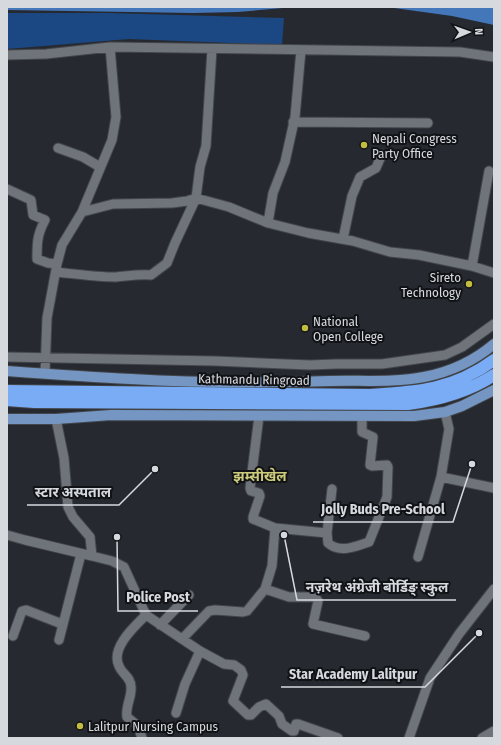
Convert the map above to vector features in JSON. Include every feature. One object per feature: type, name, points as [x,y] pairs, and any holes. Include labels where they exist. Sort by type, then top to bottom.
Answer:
[{"type":"highway","name":"Kathmandu Ringroad","points":[[7,391],[74,392],[180,387],[369,395],[403,393],[420,391],[457,381],[477,372],[494,360]]},
{"type":"highway","name":"Kathmandu Ringroad","points":[[7,400],[408,404],[433,401],[454,395],[494,375]]},
{"type":"main road","points":[[7,371],[45,373],[180,387],[290,382],[382,381],[424,377],[446,372],[485,352],[494,344]]},
{"type":"main road","points":[[7,419],[56,419],[111,415],[414,416],[445,412],[462,406],[494,390]]},
{"type":"main road","points":[[208,416],[209,403]]},
{"type":"street","points":[[45,373],[47,318],[56,268],[62,245],[82,212],[112,140],[116,117],[110,47]]},
{"type":"street","points":[[7,56],[46,54],[110,47],[460,52],[493,57]]},
{"type":"street","points":[[7,189],[31,200],[33,214],[45,220],[39,231],[37,259],[56,268],[99,276],[138,274],[151,275],[167,263],[196,198],[200,167],[206,146],[212,49]]},
{"type":"street","points":[[268,223],[273,193],[285,162],[293,122],[301,50]]},
{"type":"street","points":[[293,122],[428,124]]},
{"type":"street","points":[[58,148],[83,157],[100,167]]},
{"type":"street","points":[[343,239],[352,196],[360,177],[376,168],[382,154]]},
{"type":"street","points":[[472,266],[489,171]]},
{"type":"street","points":[[82,212],[113,204],[187,202],[196,198],[229,207],[268,223],[308,234],[343,239],[390,252],[419,255],[472,266],[494,273]]},
{"type":"street","points":[[7,357],[215,361],[297,365],[382,364],[445,355],[462,348],[494,324]]},
{"type":"street","points":[[382,364],[382,381]]},
{"type":"street","points":[[418,558],[441,477],[449,429],[445,412]]},
{"type":"street","points":[[259,416],[250,488],[251,491],[259,493],[260,496],[253,519],[275,528],[327,533]]},
{"type":"street","points":[[332,488],[327,533],[328,543],[332,547],[341,549],[369,542],[387,497],[388,465],[370,465],[373,437],[362,432],[362,417]]},
{"type":"street","points":[[56,419],[64,458],[68,507],[73,517],[90,537],[92,556]]},
{"type":"street","points":[[441,477],[494,488]]},
{"type":"street","points":[[182,639],[209,611],[248,611],[265,589],[272,566],[275,528]]},
{"type":"street","points":[[7,535],[112,561],[124,567],[146,614],[200,651],[224,664],[234,665],[241,670],[242,675],[233,701],[248,715],[251,715],[258,706],[266,704],[279,716],[282,724],[292,731],[294,731],[296,724],[298,724],[338,738]]},
{"type":"street","points":[[58,640],[81,554]]},
{"type":"street","points":[[265,589],[290,597],[315,597],[318,601],[313,624],[365,636]]},
{"type":"street","points":[[409,738],[430,678],[459,634],[494,589]]},
{"type":"street","points":[[160,625],[189,595]]},
{"type":"street","points":[[14,636],[22,611],[26,610],[62,624]]},
{"type":"street","points":[[142,738],[138,726],[127,717],[128,700],[132,688],[131,682],[119,667],[116,659],[118,651],[127,634],[146,614]]},
{"type":"street","points":[[176,713],[185,684],[200,651]]},
{"type":"street","points":[[482,738],[494,731]]},
{"type":"shaded area","points":[[7,7],[294,7],[238,12],[193,13],[7,10]]},
{"type":"shaded area","points":[[387,7],[494,7],[494,25],[452,16]]},
{"type":"shaded area","points":[[7,13],[109,13],[284,18],[282,45],[129,39],[7,49]]},
{"type":"place","name":"Nepali Congress Party Office","points":[[364,145]]},
{"type":"place","name":"Sireto Technology","points":[[469,284]]},
{"type":"place","name":"National Open College","points":[[305,328]]},
{"type":"place","name":"Jolly Buds Pre-School","points":[[472,464]]},
{"type":"place","name":"स्टार अस्पताल","points":[[155,469]]},
{"type":"place","name":"नज़रेथ अंग्रेजी बोर्डिङ् स्कुल","points":[[284,535]]},
{"type":"place","name":"Police Post","points":[[117,537]]},
{"type":"place","name":"Star Academy Lalitpur","points":[[479,633]]},
{"type":"place","name":"Lalitpur Nursing Campus","points":[[80,726]]},
{"type":"district","name":"झम्सीखेल","points":[[260,476]]}]
